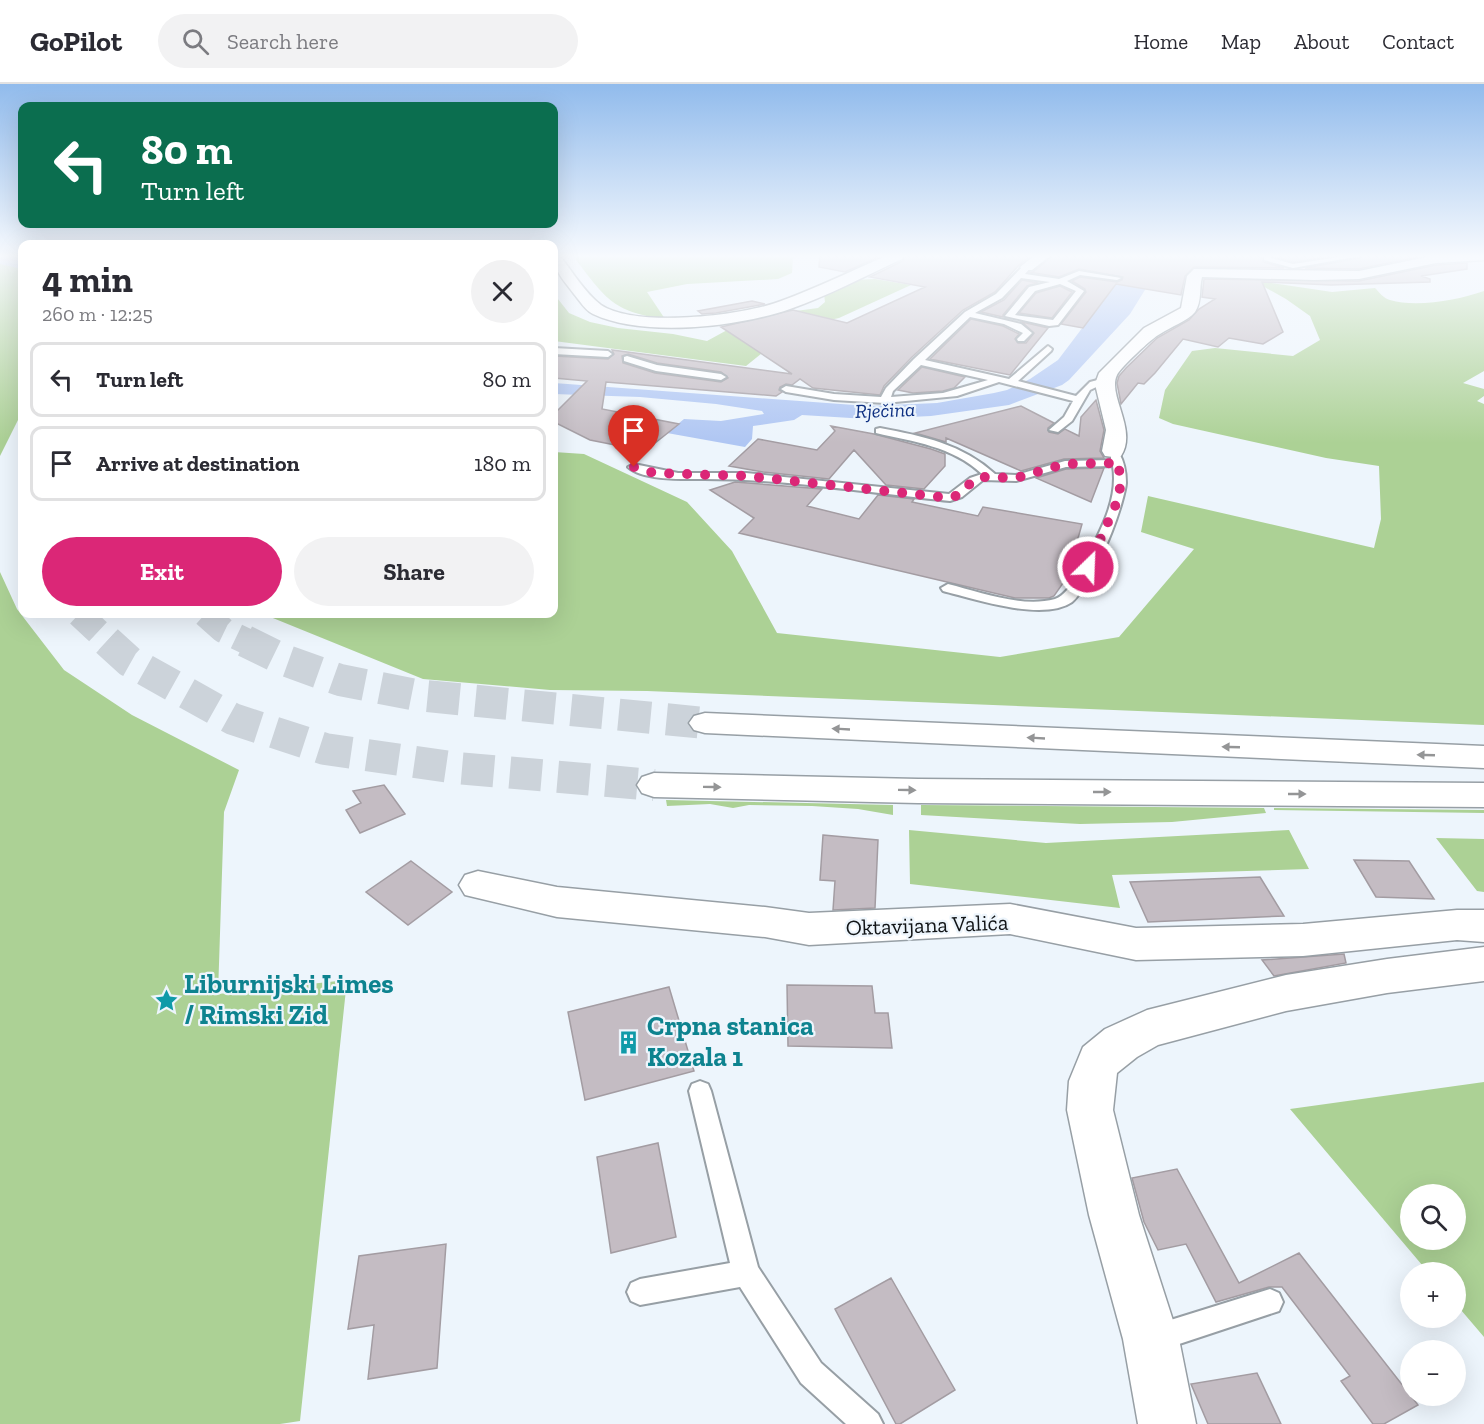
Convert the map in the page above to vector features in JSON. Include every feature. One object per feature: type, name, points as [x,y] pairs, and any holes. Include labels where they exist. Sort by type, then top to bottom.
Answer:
[{"type":"main road","points":[[628,319],[674,324],[718,319]]},
{"type":"main road","points":[[1116,457],[1115,424],[1106,378],[1114,366],[1150,332],[1174,319]]},
{"type":"main road","points":[[705,723],[1484,758]]},
{"type":"main road","points":[[654,785],[918,791],[1484,795]]},
{"type":"main road","name":"Oktavijana Valića","points":[[478,885],[556,902],[765,922],[809,929],[1010,919],[1136,944],[1303,940],[1457,926],[1484,926]]},
{"type":"main road","points":[[1167,1424],[1151,1340],[1114,1215],[1090,1110],[1092,1082],[1099,1061],[1121,1043],[1148,1029],[1286,993],[1388,976],[1484,964]]},
{"type":"lane","points":[[885,400],[889,390],[963,319]]},
{"type":"lane","points":[[987,319],[1018,326],[1028,333],[1021,339]]},
{"type":"lane","points":[[1025,319],[1054,323],[1058,319]]},
{"type":"lane","points":[[1011,382],[1048,349]]},
{"type":"lane","points":[[558,351],[608,354]]},
{"type":"lane","points":[[627,359],[656,368],[721,376]]},
{"type":"lane","points":[[917,361],[1079,400]]},
{"type":"lane","points":[[1054,430],[1068,419],[1083,391],[1093,381],[1106,378]]},
{"type":"lane","points":[[786,389],[834,397],[885,400],[934,398],[963,392],[998,379]]},
{"type":"lane","points":[[880,431],[935,443],[977,461],[993,478]]},
{"type":"lane","points":[[634,467],[654,473],[746,476],[950,498],[958,495],[974,480],[1016,478],[1065,464],[1116,457],[1120,495],[1088,567]]},
{"type":"lane","points":[[948,588],[1018,604],[1046,604],[1065,600],[1077,587]]},
{"type":"lane","points":[[700,1091],[746,1273],[811,1372],[868,1424]]},
{"type":"lane","points":[[640,1292],[746,1273]]},
{"type":"lane","points":[[1151,1340],[1270,1302]]},
{"type":"green space","points":[[0,319],[18,319],[18,420],[0,456]]},
{"type":"green space","points":[[558,319],[582,319],[618,328],[673,334],[707,341],[748,319],[837,319],[793,328],[746,366],[558,342]]},
{"type":"green space","points":[[1311,319],[1484,319],[1484,371],[1463,383],[1484,389],[1484,396],[1477,401],[1484,404],[1484,725],[647,691],[550,690],[423,679],[273,618],[558,618],[558,452],[584,454],[687,502],[732,551],[777,633],[1000,657],[1119,637],[1194,549],[1141,532],[1148,496],[1374,548],[1381,519],[1379,466],[1326,458],[1173,424],[1159,418],[1165,390],[1192,351],[1215,348],[1293,356],[1320,340]]},
{"type":"green space","points":[[0,572],[18,610],[18,618],[24,618],[64,670],[132,715],[239,770],[224,812],[218,994],[347,980],[300,1421],[280,1424],[0,1424]]},
{"type":"green space","points":[[666,800],[893,805],[893,815],[858,809],[812,806],[749,805],[733,808],[710,804],[667,806]]},
{"type":"green space","points":[[921,805],[1264,808],[1266,813],[1172,822],[1080,824],[921,815]]},
{"type":"green space","points":[[1274,808],[1484,810],[1484,813],[1274,810]]},
{"type":"green space","points":[[909,830],[1046,843],[1289,830],[1309,869],[1112,875],[1120,908],[910,884]]},
{"type":"green space","points":[[1436,838],[1484,839],[1484,892],[1477,891]]},
{"type":"green space","points":[[1484,1082],[1484,1337],[1466,1316],[1466,1262],[1420,1262],[1409,1250],[1466,1250],[1466,1184],[1400,1184],[1400,1239],[1290,1109]]},
{"type":"water","name":"Rječina","points":[[1089,319],[1126,319],[1069,380],[1062,385],[1009,405],[931,416],[867,419],[802,415],[794,420],[753,426],[752,439],[745,447],[667,433],[684,419],[721,421],[764,414],[762,411],[640,397],[558,394],[558,383],[868,406],[937,403],[1007,390],[1030,379],[1058,360]]},
{"type":"building","points":[[757,319],[828,319],[847,323],[857,319],[954,319],[884,386],[880,395],[813,388],[800,379],[792,385],[786,384],[780,387],[779,390],[782,392],[776,396],[606,382],[602,409],[679,424],[645,451],[590,440],[558,424],[558,410],[587,381],[558,378],[558,356],[608,359],[614,354],[612,350],[792,374],[721,327]],"holes":[[[628,354],[657,363],[721,372],[728,378],[721,382],[655,373],[623,363],[622,356]]]},
{"type":"building","points":[[971,319],[1003,326],[1019,334],[1015,339],[1018,343],[1026,343],[1034,333],[1022,322],[1048,328],[1010,375],[930,359]]},
{"type":"building","points":[[1065,319],[1090,319],[1083,328],[1061,324]]},
{"type":"building","points":[[1277,319],[1283,332],[1263,344],[1229,338],[1218,347],[1183,339],[1155,373],[1144,384],[1138,383],[1121,404],[1117,383],[1119,376],[1157,338],[1189,320]]},
{"type":"building","points":[[922,367],[965,377],[954,388],[943,391],[913,393],[898,390]]},
{"type":"building","points":[[1096,400],[1104,430],[1100,451],[1104,458],[1064,459],[1021,471],[946,438],[946,442],[915,433],[1021,406],[1054,423],[1048,428],[1049,432],[1058,434],[1065,429],[1079,436],[1081,417]]},
{"type":"building","points":[[831,426],[874,434],[931,449],[945,454],[945,466],[924,489],[886,485],[854,450],[829,479],[729,466],[758,439],[817,450],[835,431]]},
{"type":"building","points":[[1104,468],[1091,502],[1036,478],[1066,469]]},
{"type":"building","points":[[735,482],[822,489],[807,506],[859,519],[878,495],[914,499],[912,502],[978,516],[983,507],[1082,524],[1071,563],[1080,565],[1081,569],[1088,573],[1094,569],[1106,572],[1094,591],[1085,589],[1085,585],[1076,581],[1070,584],[1063,583],[1054,596],[1049,598],[1015,598],[739,533],[754,518],[710,490]]},
{"type":"building","points":[[384,785],[405,814],[360,833],[346,810],[361,803],[353,791]]},
{"type":"building","points":[[823,835],[878,840],[875,908],[833,910],[835,881],[820,880]]},
{"type":"building","points":[[1354,860],[1409,861],[1434,899],[1376,897]]},
{"type":"building","points":[[411,861],[452,892],[408,925],[366,892]]},
{"type":"building","points":[[1260,877],[1284,916],[1148,922],[1130,882]]},
{"type":"building","points":[[1344,954],[1346,963],[1274,976],[1262,960]]},
{"type":"building","points":[[787,985],[872,986],[875,1013],[888,1013],[892,1048],[788,1046]]},
{"type":"building","name":"Crpna stanica Kozala 1","points":[[669,987],[694,1071],[585,1100],[568,1012]]},
{"type":"building","points":[[658,1143],[676,1237],[611,1253],[597,1157]]},
{"type":"building","points":[[1177,1169],[1239,1283],[1299,1253],[1400,1382],[1400,1406],[1416,1406],[1384,1424],[1373,1424],[1341,1381],[1350,1376],[1282,1287],[1269,1287],[1216,1302],[1186,1244],[1158,1250],[1144,1222],[1132,1178]]},
{"type":"building","points":[[446,1244],[437,1368],[368,1379],[374,1325],[348,1329],[359,1256]]},
{"type":"building","points":[[891,1278],[955,1390],[900,1424],[896,1424],[835,1309]]},
{"type":"building","points":[[1257,1373],[1281,1424],[1208,1424],[1191,1384]]},
{"type":"tunnel","points":[[83,618],[109,642]]},
{"type":"tunnel","points":[[210,618],[223,630],[248,642]]},
{"type":"tunnel","points":[[107,641],[129,661],[233,719],[325,749],[457,768],[654,785]]},
{"type":"tunnel","points":[[245,641],[284,660],[340,680],[416,695],[705,723]]},
{"type":"place","name":"Liburnijski Limes / Rimski Zid","points":[[166,1000]]},
{"type":"place","name":"Crpna stanica Kozala 1","points":[[629,1042]]},
{"type":"route","points":[[634,467],[654,473],[678,476],[746,476],[950,498],[958,495],[974,480],[981,477],[1016,478],[1065,464],[1119,463],[1120,495],[1088,567]]}]
